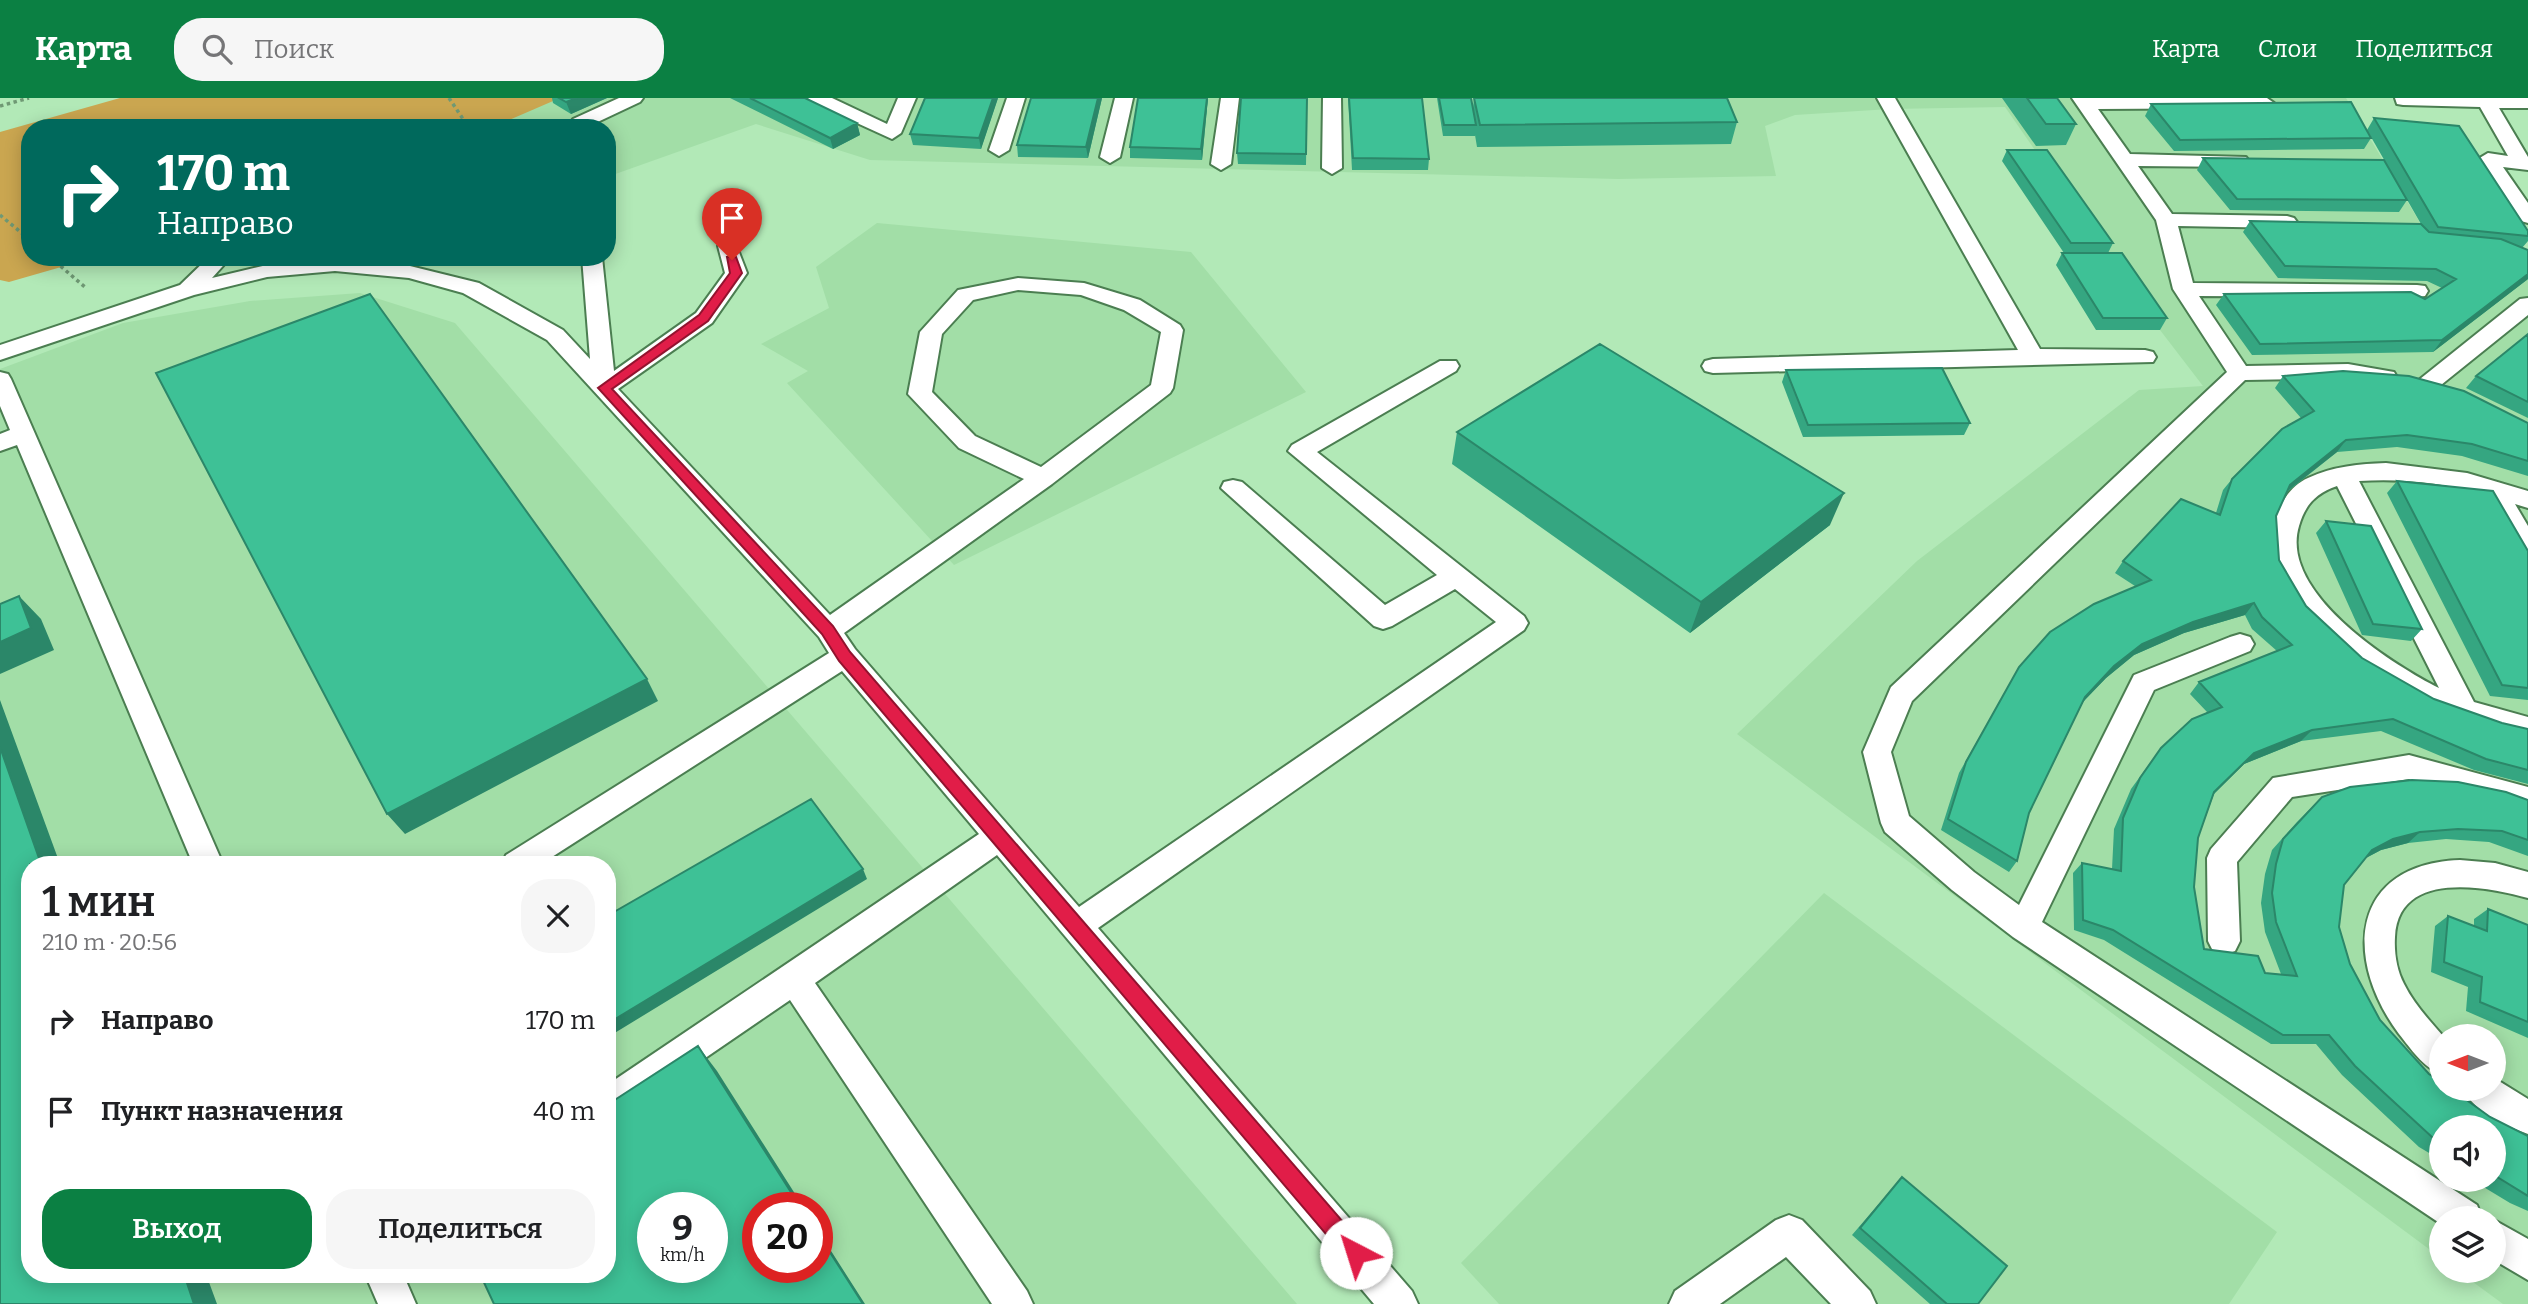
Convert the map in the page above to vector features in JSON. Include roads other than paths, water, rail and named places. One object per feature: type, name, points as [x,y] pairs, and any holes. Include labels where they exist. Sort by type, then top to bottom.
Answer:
[{"type":"lane","points":[[589,119],[634,98]]},
{"type":"lane","points":[[817,98],[891,132],[907,98]]},
{"type":"lane","points":[[999,150],[1016,98]]},
{"type":"lane","points":[[1110,157],[1124,98]]},
{"type":"lane","points":[[1221,164],[1230,98]]},
{"type":"lane","points":[[1332,98],[1332,168]]},
{"type":"lane","points":[[1886,98],[2033,356]]},
{"type":"lane","points":[[2403,100],[2528,103]]},
{"type":"lane","points":[[2083,101],[2285,103]]},
{"type":"lane","points":[[2083,101],[2166,220],[2184,289],[2239,373]]},
{"type":"lane","points":[[2486,102],[2525,164]]},
{"type":"lane","points":[[2525,164],[2488,159],[2528,217]]},
{"type":"lane","points":[[2124,160],[2261,161]]},
{"type":"lane","points":[[2166,220],[2312,222]]},
{"type":"lane","points":[[604,388],[704,318],[736,273],[728,246]]},
{"type":"lane","points":[[187,290],[212,266]]},
{"type":"lane","points":[[0,353],[187,290],[267,271],[324,266]]},
{"type":"lane","points":[[346,266],[410,272],[471,288],[555,335],[828,630],[845,656],[1399,1304]]},
{"type":"lane","points":[[593,266],[604,388]]},
{"type":"lane","points":[[828,630],[1043,478],[1162,388],[1172,330],[1132,305],[1084,289],[1018,284],[966,295],[931,332],[920,394],[967,442],[1043,478]]},
{"type":"lane","points":[[2184,289],[2417,291]]},
{"type":"lane","points":[[2428,384],[2528,304]]},
{"type":"lane","points":[[1713,366],[2033,356],[2145,357]]},
{"type":"lane","points":[[1076,926],[1515,623],[1300,451],[1448,366]]},
{"type":"lane","points":[[2446,1206],[2024,927],[1962,881],[1896,823],[1877,752],[1901,695],[2239,373],[2348,371],[2428,384],[2453,396]]},
{"type":"lane","points":[[0,379],[12,439],[204,856]]},
{"type":"lane","points":[[2528,500],[2492,486],[2417,471],[2378,470],[2344,475],[2310,490],[2288,513],[2283,538],[2286,559],[2294,577],[2316,612],[2367,658],[2417,689],[2464,709],[2528,728]]},
{"type":"lane","points":[[2344,475],[2464,709]]},
{"type":"lane","points":[[2492,486],[2528,547]]},
{"type":"lane","points":[[1233,488],[1383,619],[1456,576]]},
{"type":"lane","points":[[2024,927],[2144,683],[2240,644]]},
{"type":"lane","points":[[530,856],[845,656]]},
{"type":"lane","points":[[2224,941],[2222,858],[2283,786],[2409,767],[2528,799]]},
{"type":"lane","points":[[616,1099],[999,836]]},
{"type":"lane","points":[[2429,1044],[2402,1012],[2387,984],[2378,949],[2385,909],[2414,883],[2437,875],[2494,875],[2528,885]]},
{"type":"lane","points":[[794,979],[1014,1304]]},
{"type":"lane","points":[[2497,1101],[2528,1117]]},
{"type":"lane","points":[[1688,1304],[1789,1233],[1857,1304]]},
{"type":"lane","points":[[2506,1246],[2528,1261]]},
{"type":"lane","points":[[388,1283],[397,1304]]}]
